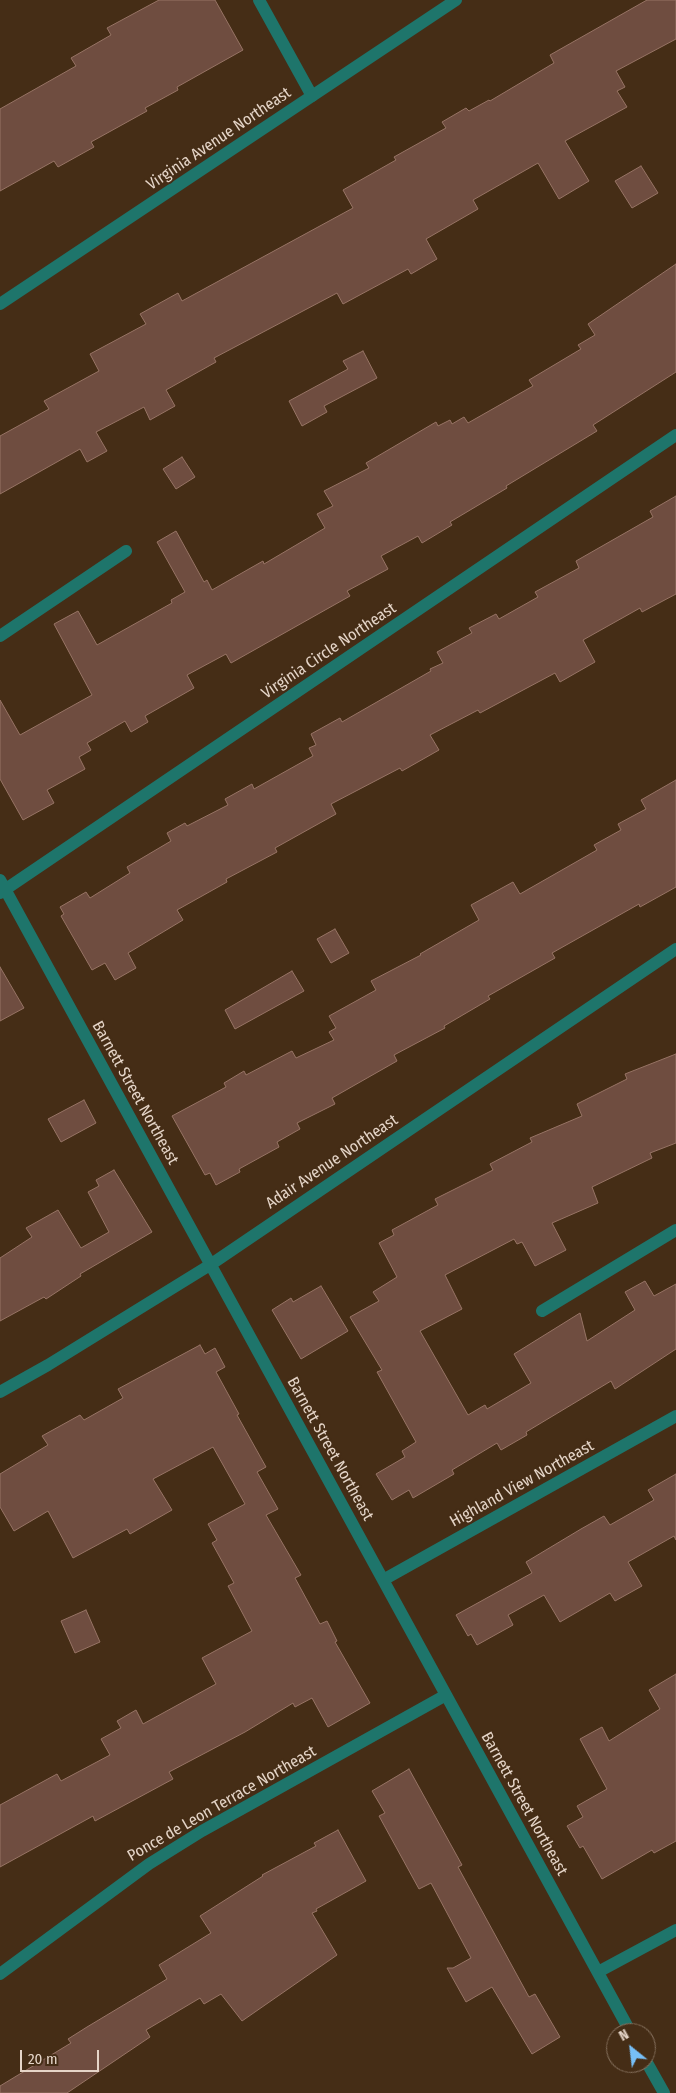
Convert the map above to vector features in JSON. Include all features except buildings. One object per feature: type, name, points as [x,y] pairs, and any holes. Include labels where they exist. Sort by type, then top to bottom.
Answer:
[{"type":"street","points":[[259,0],[312,96]]},
{"type":"street","name":"Virginia Avenue Northeast","points":[[0,304],[456,0]]},
{"type":"street","name":"Virginia Circle Northeast","points":[[2,887],[676,435]]},
{"type":"street","points":[[0,636],[126,551]]},
{"type":"street","name":"Barnett Street Northeast","points":[[2,887],[626,2023]]},
{"type":"street","name":"Adair Avenue Northeast","points":[[0,1392],[48,1365],[210,1265],[676,949]]},
{"type":"street","points":[[542,1311],[676,1230]]},
{"type":"street","name":"Highland View Northeast","points":[[383,1580],[676,1416]]},
{"type":"street","name":"Ponce de Leon Terrace Northeast","points":[[0,1974],[149,1864],[202,1831],[446,1695]]},
{"type":"street","points":[[598,1972],[676,1930]]},
{"type":"street","points":[[651,2073],[660,2092]]}]
